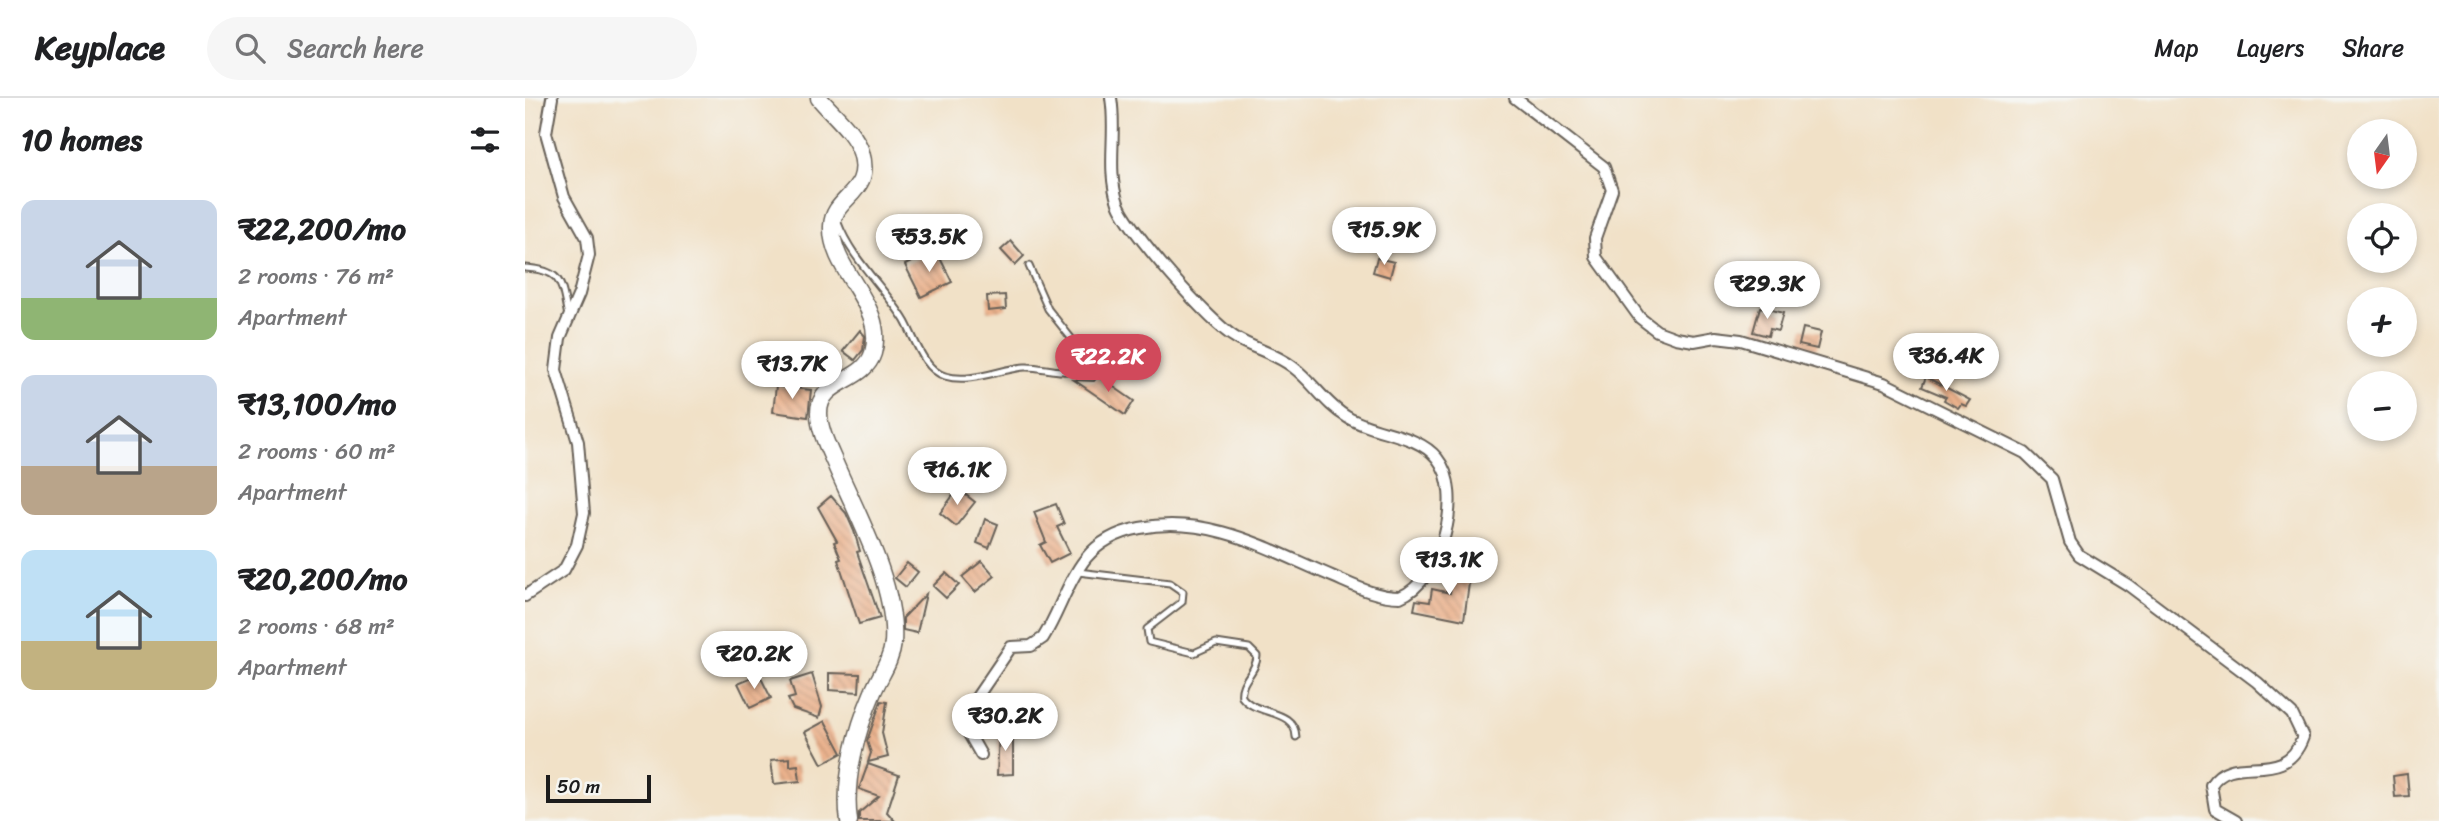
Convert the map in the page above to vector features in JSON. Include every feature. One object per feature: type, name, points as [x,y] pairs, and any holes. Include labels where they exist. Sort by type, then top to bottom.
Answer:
[{"type":"street","points":[[525,596],[544,586],[564,570],[581,531],[583,493],[578,442],[556,370],[558,345],[585,277],[589,255],[587,238],[564,197],[546,133],[552,98]]},
{"type":"street","points":[[819,98],[858,144],[864,168],[860,185],[835,214],[832,232],[843,264],[871,312],[874,350],[864,368],[822,397],[819,415],[829,447],[873,552],[886,592],[893,642],[891,656],[873,691],[860,733],[848,786],[849,821]]},
{"type":"street","points":[[981,755],[964,725],[967,708],[1011,647],[1031,646],[1043,638],[1078,572],[1101,543],[1124,531],[1177,524],[1232,534],[1370,593],[1400,597],[1417,586],[1431,568],[1443,540],[1448,516],[1445,472],[1430,450],[1356,423],[1329,404],[1293,367],[1224,331],[1125,218],[1115,190],[1112,165],[1111,98]]},
{"type":"street","points":[[1515,98],[1604,167],[1612,190],[1595,238],[1596,257],[1649,326],[1676,338],[1694,341],[1716,337],[1741,340],[1884,383],[2025,453],[2052,480],[2061,502],[2067,534],[2080,555],[2149,600],[2257,682],[2292,714],[2303,737],[2297,753],[2273,768],[2236,769],[2224,773],[2211,785],[2215,809],[2236,821]]},
{"type":"lane","points":[[835,214],[852,251],[888,294],[926,360],[934,370],[947,377],[971,377],[1031,367],[1063,371],[1079,368],[1082,364],[1079,348],[1048,309],[1029,266]]},
{"type":"lane","points":[[525,268],[545,269],[558,278],[569,319]]},
{"type":"lane","points":[[1078,572],[1170,583],[1179,587],[1184,597],[1182,603],[1147,629],[1149,642],[1194,653],[1216,643],[1249,648],[1257,656],[1257,661],[1242,686],[1242,697],[1252,707],[1286,718],[1296,729],[1296,737]]},
{"type":"building","points":[[1011,241],[1024,256],[1015,265],[1001,250]]},
{"type":"building","points":[[936,250],[952,282],[921,297],[905,265]]},
{"type":"building","points":[[1377,258],[1394,262],[1390,277],[1373,272]]},
{"type":"building","points":[[1005,295],[1006,309],[988,311],[987,296]]},
{"type":"building","points":[[1760,307],[1783,313],[1778,331],[1770,329],[1768,336],[1753,332]]},
{"type":"building","points":[[1803,328],[1821,332],[1817,349],[1799,345]]},
{"type":"building","points":[[860,330],[865,336],[863,350],[855,360],[843,351]]},
{"type":"building","points":[[1098,376],[1134,401],[1125,415],[1074,380],[1094,381]]},
{"type":"building","points":[[1926,377],[1970,400],[1966,406],[1961,404],[1958,408],[1944,400],[1946,397],[1922,387]]},
{"type":"building","points":[[776,386],[811,390],[808,417],[773,412]]},
{"type":"building","points":[[958,489],[975,502],[956,526],[940,513]]},
{"type":"building","points":[[831,496],[846,513],[854,531],[860,551],[857,552],[880,618],[859,624],[838,560],[841,559],[834,542],[837,541],[818,507]]},
{"type":"building","points":[[1056,504],[1064,524],[1057,527],[1070,553],[1050,563],[1040,545],[1046,542],[1034,512]]},
{"type":"building","points":[[985,519],[998,524],[989,548],[977,543]]},
{"type":"building","points":[[982,561],[995,576],[975,592],[962,577]]},
{"type":"building","points":[[907,563],[918,572],[906,587],[895,578]]},
{"type":"building","points":[[1454,566],[1471,569],[1464,620],[1414,610],[1416,600],[1430,602],[1432,589],[1450,593]]},
{"type":"building","points":[[946,573],[959,585],[946,598],[933,586]]},
{"type":"building","points":[[926,594],[917,633],[903,630],[903,618]]},
{"type":"building","points":[[829,673],[860,674],[859,692],[829,690]]},
{"type":"building","points":[[759,674],[771,698],[750,708],[738,683]]},
{"type":"building","points":[[812,674],[822,707],[819,718],[793,709],[788,699],[795,697],[790,681]]},
{"type":"building","points":[[881,701],[887,702],[882,733],[888,757],[868,762],[871,753],[867,741]]},
{"type":"building","points":[[825,721],[842,753],[822,764],[805,732]]},
{"type":"building","points":[[999,731],[1013,732],[1013,774],[997,775]]},
{"type":"building","points":[[790,758],[790,766],[798,765],[800,781],[774,784],[771,760]]},
{"type":"building","points":[[868,764],[899,775],[887,812],[895,821],[859,821],[859,813],[879,796],[859,789]]},
{"type":"building","points":[[2407,774],[2409,796],[2395,797],[2393,776]]}]
